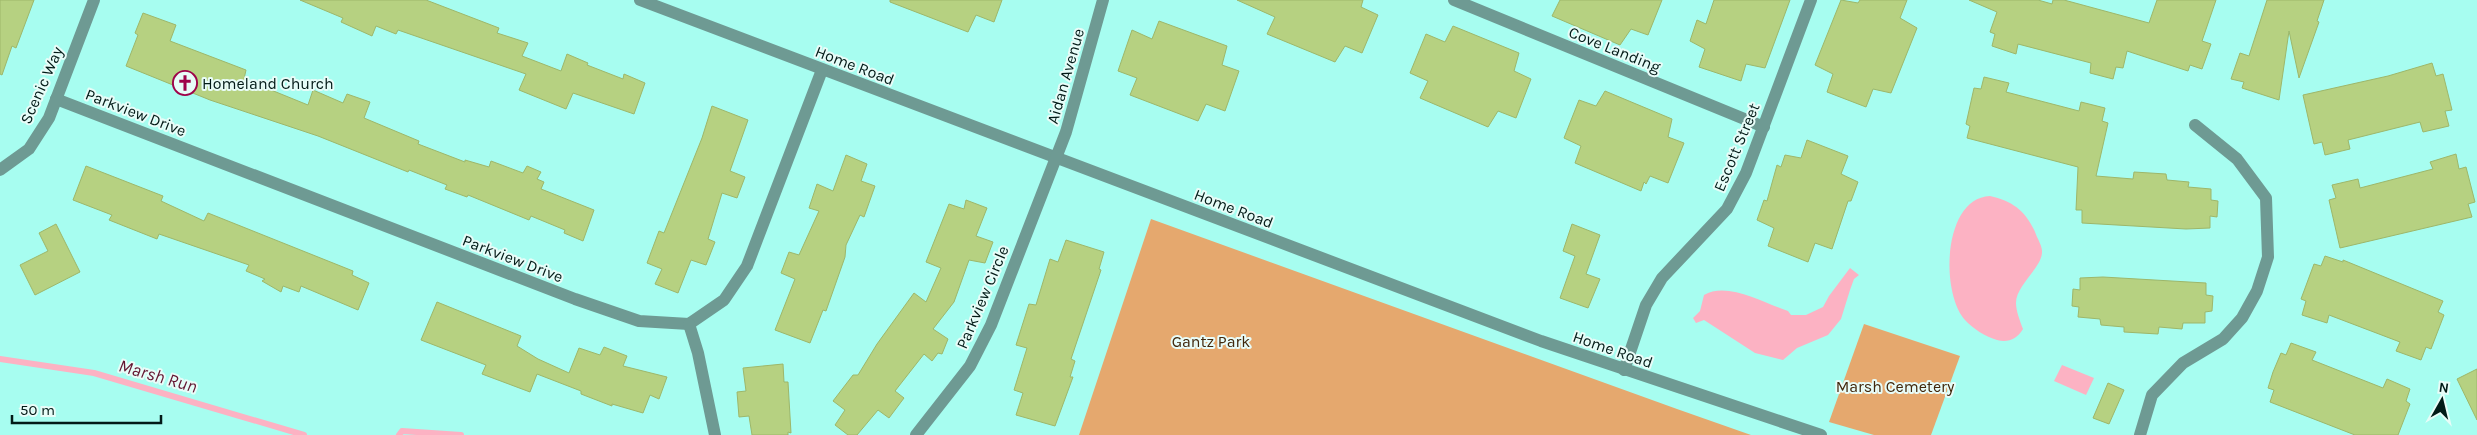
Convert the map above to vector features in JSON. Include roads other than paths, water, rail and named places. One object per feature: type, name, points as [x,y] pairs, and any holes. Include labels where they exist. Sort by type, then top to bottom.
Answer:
[{"type":"street","name":"Scenic Way","points":[[0,170],[29,149],[49,118],[94,0]]},
{"type":"street","name":"Home Road","points":[[640,0],[662,4],[822,70],[1532,338],[1821,435]]},
{"type":"street","name":"Aidan Avenue","points":[[1056,159],[1103,0]]},
{"type":"street","name":"Cove Landing","points":[[1454,0],[1764,127]]},
{"type":"street","name":"Escott Street","points":[[1624,370],[1646,305],[1662,278],[1727,209],[1746,173],[1812,0]]},
{"type":"street","points":[[715,435],[698,353],[689,324],[724,300],[747,266],[822,70]]},
{"type":"street","name":"Parkview Drive","points":[[56,99],[575,299],[639,321],[689,324]]},
{"type":"street","points":[[2140,435],[2152,395],[2183,363],[2223,339],[2242,318],[2258,291],[2268,257],[2266,198],[2237,158],[2195,125]]},
{"type":"street","name":"Parkview Circle","points":[[916,435],[970,366],[991,325],[1056,159]]},
{"type":"waterway","name":"Marsh Run","points":[[0,359],[94,373],[304,435]]},
{"type":"waterway","name":"Marsh Run","points":[[399,435],[402,431],[461,435]]},
{"type":"place","name":"Homeland Church","points":[[185,83]]},
{"type":"park label","name":"Gantz Park","points":[[1211,341]]},
{"type":"park label","name":"Marsh Cemetery","points":[[1895,386]]}]
